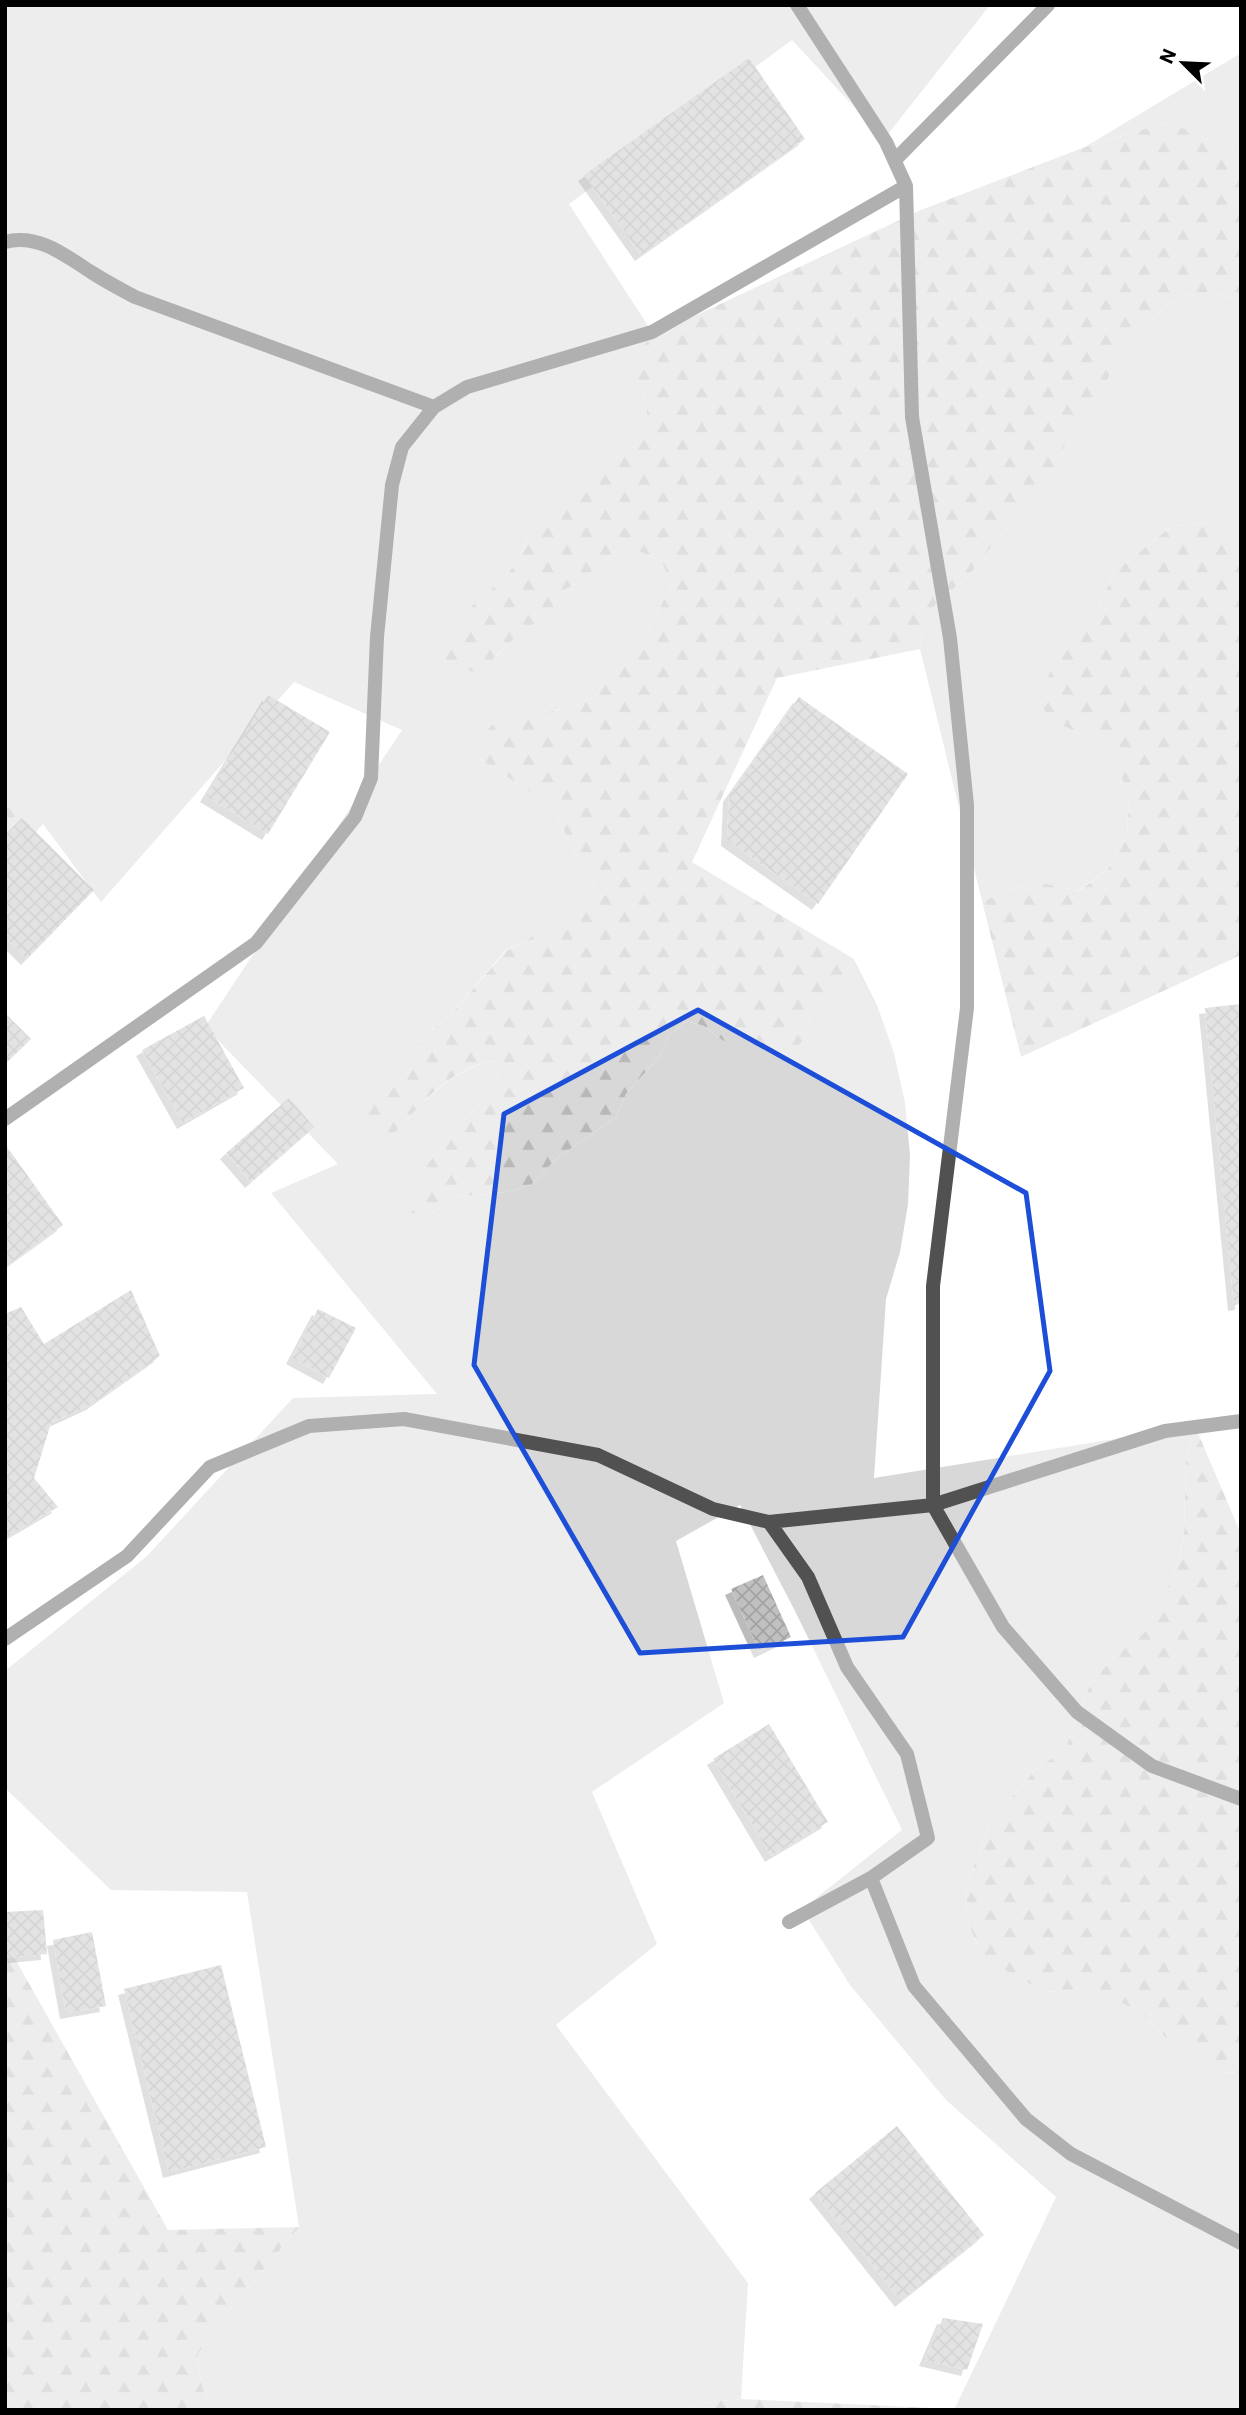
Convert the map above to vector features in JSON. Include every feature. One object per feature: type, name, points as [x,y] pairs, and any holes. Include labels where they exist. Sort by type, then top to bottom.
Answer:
[{"type":"street","points":[[797,5],[886,142],[906,186],[912,416],[950,638],[967,805],[967,1008],[933,1286],[933,1505],[1003,1627],[1077,1712],[1152,1766],[1241,1799]]},
{"type":"street","points":[[894,160],[1048,5]]},
{"type":"street","points":[[5,1119],[256,943],[355,817],[371,778],[377,637],[392,485],[402,447],[434,407],[467,387],[652,332],[906,186]]},
{"type":"street","points":[[5,242],[37,242],[63,253],[93,274],[135,297],[434,407]]},
{"type":"street","points":[[5,1639],[127,1556],[210,1467],[309,1426],[404,1419],[598,1455],[713,1509],[769,1522],[933,1505],[1165,1431],[1241,1421]]},
{"type":"street","points":[[769,1522],[808,1577],[847,1667],[907,1754],[928,1838],[871,1878],[789,1922]]},
{"type":"street","points":[[871,1878],[914,1986],[1026,2119],[1071,2154],[1241,2243]]},
{"type":"highlighted area","points":[[698,1010],[1026,1193],[1050,1371],[903,1637],[640,1653],[474,1365],[504,1114]]},
{"type":"green space","points":[[5,5],[990,5],[884,139],[792,40],[569,204],[654,335],[637,379],[647,404],[647,425],[635,446],[606,464],[587,484],[565,494],[529,536],[520,557],[503,580],[483,595],[450,631],[497,656],[510,641],[551,611],[564,590],[582,581],[615,551],[639,551],[662,561],[671,586],[647,633],[621,652],[595,696],[573,707],[547,712],[524,709],[474,755],[552,807],[601,897],[553,921],[527,940],[505,951],[450,1015],[428,1033],[377,1086],[387,1141],[447,1082],[477,1065],[495,1060],[498,1082],[428,1163],[429,1215],[457,1197],[507,1192],[531,1185],[556,1159],[616,1117],[626,1094],[659,1057],[668,1037],[686,1021],[704,1026],[722,1040],[804,1039],[854,959],[877,1005],[894,1053],[905,1103],[910,1155],[908,1204],[900,1252],[886,1299],[874,1478],[1195,1426],[1186,1460],[1184,1534],[1177,1565],[1163,1597],[1144,1633],[1116,1655],[1091,1682],[1065,1749],[1035,1770],[991,1822],[966,1886],[967,1921],[981,1952],[1048,1992],[1080,1989],[1111,1998],[1139,2011],[1165,2037],[1221,2072],[1241,2074],[1241,2410],[954,2410],[1056,2197],[946,2100],[850,1985],[802,1909],[902,1830],[740,1505],[676,1541],[724,1703],[592,1792],[657,1944],[556,2025],[748,2283],[741,2399],[702,2403],[684,2410],[217,2410],[203,2390],[197,2356],[218,2324],[299,2227],[247,1892],[111,1890],[5,1788],[5,1671],[147,1556],[293,1398],[437,1394],[271,1193],[338,1164],[205,1027],[402,730],[294,682],[101,902],[43,824],[5,788]]},
{"type":"green space","points":[[1241,53],[1241,154],[1185,129],[1164,123],[1085,147]]},
{"type":"green space","points":[[1164,123],[1185,129],[1241,154],[1241,302],[1212,292],[1187,295],[1169,304],[1134,336],[1119,354],[1108,379],[1067,440],[1056,466],[1041,483],[1028,505],[969,575],[936,604],[923,626],[920,649],[777,678],[692,862],[854,959],[804,1039],[791,1054],[764,1059],[722,1040],[704,1026],[686,1021],[668,1037],[659,1057],[626,1094],[616,1117],[556,1159],[531,1185],[507,1192],[457,1197],[429,1215],[406,1212],[428,1163],[498,1082],[495,1060],[461,1072],[447,1081],[387,1141],[364,1138],[367,1109],[377,1086],[428,1033],[450,1015],[506,951],[553,921],[601,897],[552,807],[474,755],[482,735],[501,716],[524,709],[547,712],[573,707],[595,696],[621,652],[647,633],[671,586],[662,561],[639,551],[615,551],[582,581],[564,590],[551,611],[510,642],[480,672],[453,670],[437,653],[464,614],[503,580],[520,557],[529,536],[565,494],[587,484],[606,464],[635,446],[647,424],[647,404],[637,379],[635,354],[654,335],[921,210],[1085,147]]},
{"type":"green space","points":[[1212,292],[1241,302],[1241,541],[1205,522],[1171,527],[1115,571],[1098,608],[1079,637],[1063,726],[1094,740],[1116,760],[1129,800],[1127,834],[1108,869],[1078,891],[1034,881],[982,901],[920,649],[923,626],[936,604],[969,575],[1028,505],[1041,483],[1056,466],[1067,440],[1108,379],[1119,354],[1134,336],[1169,304],[1187,295]]},
{"type":"green space","points":[[1205,522],[1241,541],[1241,955],[1021,1057],[982,901],[1034,881],[1079,891],[1108,869],[1127,834],[1129,800],[1116,760],[1094,740],[1063,726],[1038,705],[1051,669],[1079,637],[1098,608],[1115,571],[1171,527]]},
{"type":"green space","points":[[5,788],[43,824],[5,866]]},
{"type":"green space","points":[[1195,1426],[1241,1534],[1241,2074],[1221,2072],[1165,2037],[1139,2011],[1111,1998],[1080,1989],[1048,1992],[1015,1977],[981,1952],[967,1921],[966,1886],[991,1822],[1035,1770],[1065,1749],[1091,1682],[1116,1655],[1144,1633],[1163,1597],[1177,1565],[1184,1535],[1186,1460]]},
{"type":"green space","points":[[5,1941],[168,2230],[299,2227],[218,2324],[197,2356],[203,2390],[217,2410],[5,2410]]},
{"type":"green space","points":[[741,2399],[955,2409],[684,2410],[702,2403]]},
{"type":"building","points":[[749,58],[805,139],[641,255],[584,175]]},
{"type":"building","points":[[268,695],[330,732],[268,834],[206,796]]},
{"type":"building","points":[[799,697],[908,774],[818,904],[727,840],[729,796]]},
{"type":"building","points":[[22,818],[94,890],[27,959],[5,937],[5,835]]},
{"type":"building","points":[[1241,1004],[1241,1304],[1234,1305],[1205,1008]]},
{"type":"building","points":[[5,1013],[31,1039],[5,1064]]},
{"type":"building","points":[[204,1016],[244,1088],[183,1123],[142,1050]]},
{"type":"building","points":[[289,1098],[314,1127],[251,1182],[226,1153]]},
{"type":"building","points":[[5,1144],[63,1225],[5,1267]]},
{"type":"building","points":[[131,1290],[160,1356],[92,1404],[51,1423],[34,1478],[58,1507],[5,1538],[5,1314],[21,1307],[44,1344]]},
{"type":"building","points":[[318,1309],[356,1328],[329,1378],[292,1358]]},
{"type":"building","points":[[763,1575],[791,1637],[760,1652],[731,1589]]},
{"type":"building","points":[[769,1724],[828,1822],[771,1856],[713,1759]]},
{"type":"building","points":[[43,1910],[47,1954],[5,1958],[5,1912]]},
{"type":"building","points":[[92,1932],[106,2006],[66,2013],[53,1940]]},
{"type":"building","points":[[221,1965],[266,2147],[169,2172],[124,1989]]},
{"type":"building","points":[[897,2126],[984,2235],[901,2301],[815,2193]]},
{"type":"building","points":[[943,2318],[983,2324],[967,2370],[925,2360]]}]
